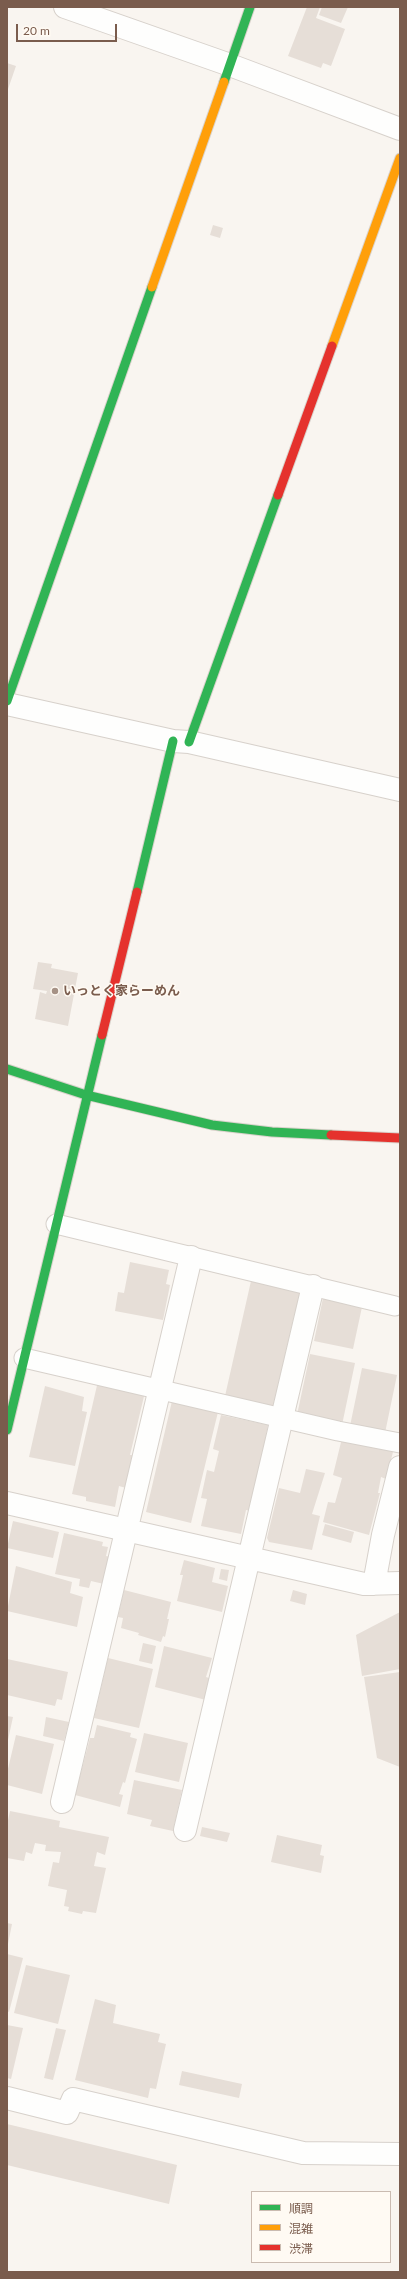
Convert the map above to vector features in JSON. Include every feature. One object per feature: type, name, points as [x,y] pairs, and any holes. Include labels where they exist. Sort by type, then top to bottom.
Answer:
[{"type":"street","points":[[65,7],[230,65],[400,129]]},
{"type":"street","points":[[7,701],[250,7]]},
{"type":"street","points":[[7,1430],[86,1095],[181,741],[400,158]]},
{"type":"street","points":[[7,704],[400,790]]},
{"type":"street","points":[[7,1069],[86,1095],[212,1125],[272,1132],[400,1138]]},
{"type":"street","points":[[62,1802],[191,1257]]},
{"type":"street","points":[[185,1830],[313,1286]]},
{"type":"street","points":[[374,1584],[383,1535],[400,1467]]},
{"type":"street","points":[[7,1503],[364,1584],[400,1583]]},
{"type":"street","points":[[7,2098],[67,2113],[73,2099],[304,2153],[400,2154]]},
{"type":"lane","points":[[56,1224],[395,1306]]},
{"type":"lane","points":[[24,1358],[282,1419],[400,1443]]},
{"type":"building","points":[[307,7],[320,7],[316,18],[345,29],[331,66],[323,63],[321,68],[288,56]]},
{"type":"building","points":[[322,7],[348,7],[341,23],[319,15]]},
{"type":"building","points":[[7,63],[16,66],[7,92]]},
{"type":"building","points":[[213,225],[223,228],[220,238],[210,235]]},
{"type":"building","points":[[38,962],[52,964],[51,968],[78,973],[68,1026],[35,1019],[40,992],[46,994],[47,991],[33,989]]},
{"type":"building","points":[[130,1262],[169,1270],[166,1284],[170,1285],[163,1320],[115,1311],[118,1292],[124,1293]]},
{"type":"building","points":[[251,1281],[301,1293],[296,1316],[294,1316],[273,1407],[225,1396]]},
{"type":"building","points":[[323,1298],[362,1307],[353,1349],[314,1341]]},
{"type":"building","points":[[310,1354],[355,1363],[342,1425],[297,1415]]},
{"type":"building","points":[[362,1368],[397,1375],[385,1433],[350,1426]]},
{"type":"building","points":[[98,1381],[145,1392],[130,1455],[134,1455],[126,1488],[119,1486],[115,1507],[86,1501],[86,1497],[72,1494]]},
{"type":"building","points":[[45,1386],[84,1397],[82,1411],[87,1412],[75,1466],[29,1457]]},
{"type":"building","points":[[172,1401],[218,1412],[191,1523],[146,1512]]},
{"type":"building","points":[[221,1415],[268,1425],[251,1511],[246,1510],[241,1534],[201,1526],[207,1499],[201,1498],[207,1470],[214,1472],[219,1451],[213,1449]]},
{"type":"building","points":[[342,1438],[393,1452],[386,1479],[381,1477],[378,1493],[380,1493],[369,1535],[323,1522],[328,1502],[335,1503],[342,1478],[333,1475]]},
{"type":"building","points":[[306,1469],[325,1473],[312,1514],[320,1516],[312,1550],[269,1542],[267,1538],[279,1488],[300,1493]]},
{"type":"building","points":[[13,1521],[59,1532],[53,1558],[7,1548]]},
{"type":"building","points":[[325,1524],[354,1532],[351,1543],[322,1535]]},
{"type":"building","points":[[64,1533],[103,1542],[102,1546],[108,1547],[106,1556],[110,1557],[104,1584],[91,1581],[89,1588],[79,1586],[80,1579],[55,1574]]},
{"type":"building","points":[[184,1560],[215,1568],[212,1582],[228,1586],[222,1612],[177,1601],[183,1575],[180,1575]]},
{"type":"building","points":[[16,1566],[72,1582],[70,1593],[83,1597],[77,1627],[7,1611]]},
{"type":"building","points":[[221,1569],[229,1570],[227,1581],[219,1579]]},
{"type":"building","points":[[124,1590],[171,1602],[165,1637],[163,1636],[161,1642],[138,1635],[139,1633],[121,1628],[123,1618],[118,1617]]},
{"type":"building","points":[[293,1590],[307,1594],[305,1605],[290,1601]]},
{"type":"building","points":[[400,1612],[400,1669],[362,1676],[356,1635]]},
{"type":"building","points":[[143,1643],[156,1646],[152,1664],[139,1661]]},
{"type":"building","points":[[164,1646],[212,1658],[206,1677],[212,1679],[206,1700],[155,1687]]},
{"type":"building","points":[[108,1658],[153,1669],[139,1728],[94,1718]]},
{"type":"building","points":[[7,1659],[68,1672],[62,1700],[57,1699],[55,1706],[7,1695]]},
{"type":"building","points":[[400,1672],[400,1767],[377,1758],[364,1677]]},
{"type":"building","points":[[7,1716],[13,1717],[8,1740],[7,1740]]},
{"type":"building","points":[[46,1717],[69,1722],[64,1741],[43,1736]]},
{"type":"building","points":[[97,1725],[131,1733],[130,1737],[137,1739],[125,1783],[123,1782],[119,1794],[123,1795],[120,1807],[75,1795],[90,1738],[94,1738]]},
{"type":"building","points":[[144,1733],[188,1743],[179,1782],[135,1772]]},
{"type":"building","points":[[16,1735],[54,1744],[42,1794],[7,1785],[7,1773]]},
{"type":"building","points":[[134,1780],[182,1790],[173,1831],[150,1826],[152,1820],[127,1814]]},
{"type":"building","points":[[10,1811],[60,1821],[59,1827],[109,1837],[105,1855],[97,1852],[94,1866],[106,1868],[96,1913],[83,1911],[82,1914],[68,1911],[69,1907],[64,1906],[67,1890],[48,1886],[53,1862],[59,1863],[61,1852],[45,1851],[46,1845],[35,1843],[32,1854],[26,1852],[24,1861],[7,1858],[7,1825]]},
{"type":"building","points":[[202,1827],[230,1833],[227,1842],[200,1836]]},
{"type":"building","points":[[277,1835],[322,1845],[320,1855],[324,1856],[321,1873],[271,1862]]},
{"type":"building","points":[[7,1923],[12,1924],[8,1944],[7,1944]]},
{"type":"building","points":[[7,1954],[23,1958],[9,2012],[7,2011]]},
{"type":"building","points":[[26,1965],[70,1975],[58,2024],[14,2013]]},
{"type":"building","points":[[95,1999],[116,2005],[113,2023],[160,2034],[158,2042],[166,2044],[156,2089],[150,2088],[148,2098],[75,2080]]},
{"type":"building","points":[[7,2025],[23,2028],[11,2079],[7,2078]]},
{"type":"building","points":[[56,2028],[66,2030],[53,2080],[44,2078]]},
{"type":"building","points":[[182,2071],[242,2084],[239,2098],[179,2085]]},
{"type":"building","points":[[7,2124],[177,2165],[169,2204],[7,2165]]},
{"type":"traffic: fast","points":[[224,82],[250,7]]},
{"type":"traffic: fast","points":[[7,701],[152,287]]},
{"type":"traffic: fast","points":[[189,742],[278,495]]},
{"type":"traffic: fast","points":[[137,892],[173,741]]},
{"type":"traffic: fast","points":[[7,1430],[102,1035]]},
{"type":"traffic: fast","points":[[7,1069],[86,1095],[212,1125],[272,1132],[331,1135]]},
{"type":"traffic: slow","points":[[152,287],[224,82]]},
{"type":"traffic: slow","points":[[332,346],[400,158]]},
{"type":"traffic: jam","points":[[278,495],[332,346]]},
{"type":"traffic: jam","points":[[102,1035],[137,892]]},
{"type":"traffic: jam","points":[[331,1135],[400,1138]]},
{"type":"place","name":"いっとく家らーめん","points":[[55,991]]}]
